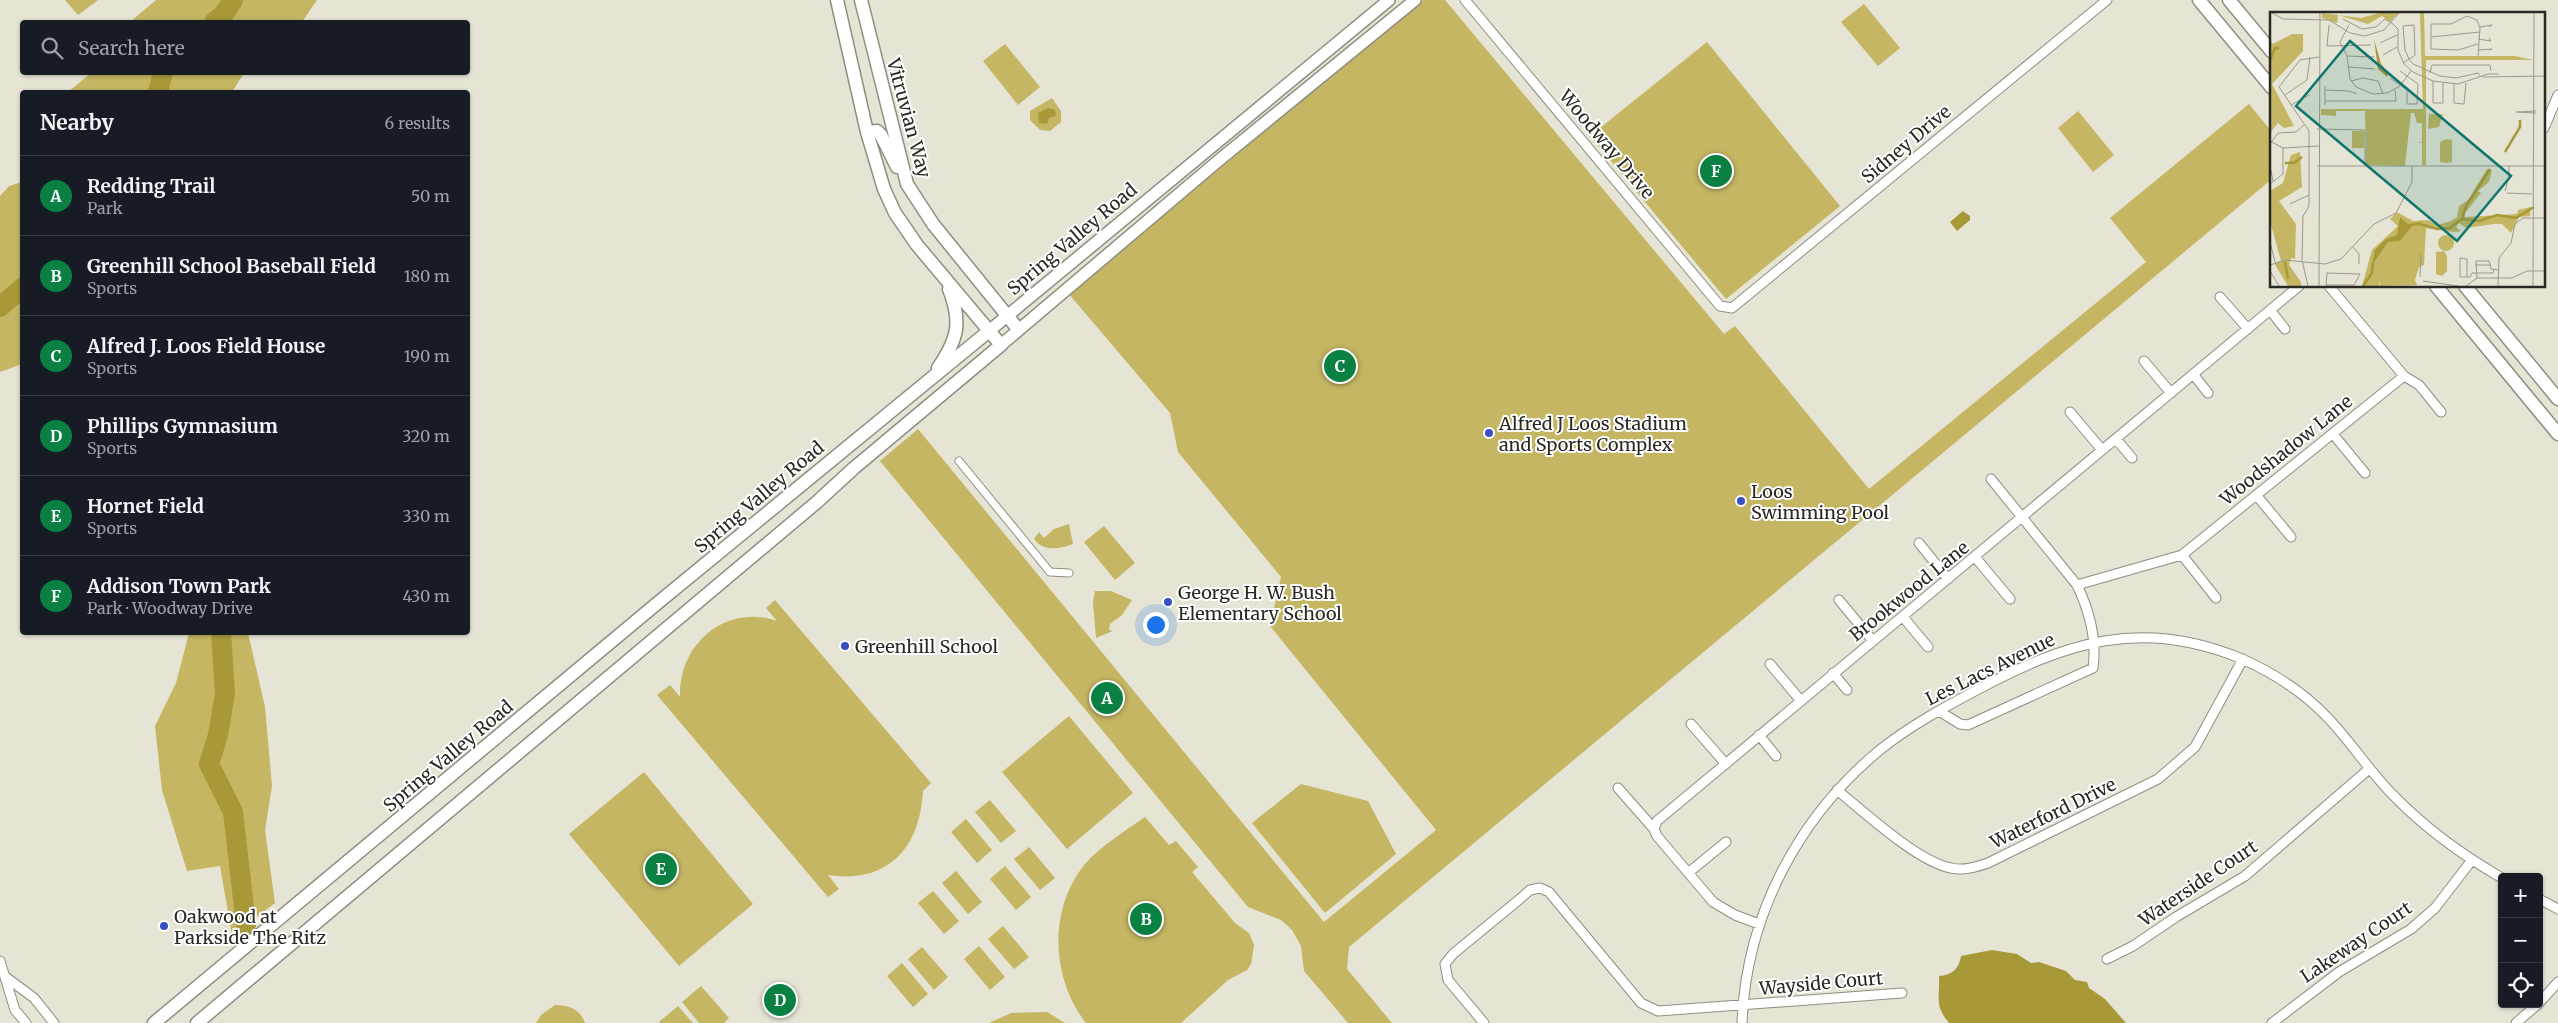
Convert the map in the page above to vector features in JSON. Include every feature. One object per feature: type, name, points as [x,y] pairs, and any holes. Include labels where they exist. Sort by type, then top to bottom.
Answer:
[{"type":"main road","points":[[837,0],[867,132],[884,189],[898,219],[1001,345]]},
{"type":"main road","name":"Vitruvian Way","points":[[861,0],[903,175],[919,206],[1018,329]]},
{"type":"main road","points":[[2199,0],[2270,86]]},
{"type":"main road","points":[[2228,0],[2270,50]]},
{"type":"main road","points":[[867,132],[877,131],[881,135],[892,161],[903,175]]},
{"type":"main road","points":[[930,381],[954,343],[957,328],[957,313],[946,280]]},
{"type":"main road","points":[[2438,288],[2558,434]]},
{"type":"main road","points":[[2467,288],[2558,399]]},
{"type":"main road","name":"Spring Valley Road","points":[[154,1023],[989,331]]},
{"type":"main road","name":"Spring Valley Road","points":[[197,1023],[1001,345]]},
{"type":"main road","points":[[841,452],[854,468]]},
{"type":"street","name":"Spring Valley Road","points":[[989,331],[1388,0]]},
{"type":"street","name":"Spring Valley Road","points":[[1001,345],[1218,161],[1415,0]]},
{"type":"street","name":"Woodway Drive","points":[[1466,0],[1720,306],[1724,308]]},
{"type":"street","name":"Sidney Drive","points":[[1724,308],[1732,308],[2107,0]]},
{"type":"street","points":[[2547,110],[2558,95]]},
{"type":"street","name":"Brookwood Lane","points":[[1654,829],[1657,821],[1669,810],[2297,288]]},
{"type":"street","points":[[2331,288],[2404,376],[2419,386],[2441,412]]},
{"type":"street","points":[[2220,296],[2248,329]]},
{"type":"street","points":[[2270,310],[2286,329]]},
{"type":"street","points":[[2144,361],[2171,393]]},
{"type":"street","points":[[2193,374],[2208,394]]},
{"type":"street","name":"Woodshadow Lane","points":[[2077,585],[2182,555],[2404,376]]},
{"type":"street","points":[[2070,412],[2102,450]]},
{"type":"street","points":[[2332,434],[2364,473]]},
{"type":"street","points":[[2116,439],[2132,458]]},
{"type":"street","points":[[959,461],[1050,572],[1069,573]]},
{"type":"street","points":[[1939,711],[1960,724],[1974,723],[2052,685],[2093,668],[2094,642],[2087,609],[2077,585],[1991,479]]},
{"type":"street","points":[[2257,496],[2291,537]]},
{"type":"street","points":[[1919,543],[1948,579]]},
{"type":"street","points":[[2182,555],[2216,598]]},
{"type":"street","points":[[1975,557],[2010,599]]},
{"type":"street","points":[[1839,600],[1873,641]]},
{"type":"street","points":[[1903,617],[1928,647]]},
{"type":"street","name":"Les Lacs Avenue","points":[[1742,1023],[1750,961],[1759,924],[1777,877],[1805,830],[1837,790],[1880,749],[1939,711],[2033,662],[2094,642],[2143,636],[2159,637],[2188,642],[2243,659],[2267,671],[2310,700],[2417,818],[2472,860],[2498,876]]},
{"type":"street","name":"Waterford Drive","points":[[1837,790],[1929,860],[1952,868],[1973,868],[1988,863],[2158,779],[2195,747],[2243,659]]},
{"type":"street","points":[[1770,664],[1801,700]]},
{"type":"street","points":[[1833,674],[1847,690]]},
{"type":"street","points":[[1691,724],[1725,763]]},
{"type":"street","points":[[1759,735],[1776,756]]},
{"type":"street","name":"Waterside Court","points":[[2107,959],[2133,946],[2176,917],[2245,876],[2370,768]]},
{"type":"street","points":[[1618,788],[1713,902],[1735,915],[1759,924]]},
{"type":"street","points":[[1688,873],[1726,842]]},
{"type":"street","name":"Lakeway Court","points":[[2272,1023],[2339,972],[2411,929],[2434,908],[2472,860]]},
{"type":"street","name":"Wayside Court","points":[[1484,1023],[1448,980],[1445,964],[1453,954],[1530,890],[1540,888],[1549,892],[1640,1003],[1650,1009],[1658,1011],[1743,1006],[1902,993]]},
{"type":"street","points":[[2543,901],[2558,909]]},
{"type":"street","points":[[0,961],[16,1010],[26,1023]]},
{"type":"street","points":[[7,978],[34,998],[54,1023]]},
{"type":"street","points":[[2543,999],[2558,982]]},
{"type":"street","points":[[2516,1023],[2534,1008]]},
{"type":"shaded area","points":[[65,0],[98,0],[78,15]]},
{"type":"shaded area","points":[[156,0],[317,0],[303,20],[132,20]]},
{"type":"shaded area","name":"Alfred J Loos Stadium and Sports Complex","points":[[1423,0],[1445,0],[1724,334],[1735,326],[1869,489],[2146,262],[2110,218],[2249,104],[2270,130],[2270,181],[1349,947],[1347,969],[1392,1023],[1348,1023],[1304,971],[1301,946],[1292,930],[1281,920],[1248,907],[880,461],[918,429],[1324,922],[1436,830],[1270,626],[1281,577],[1178,452],[1170,413],[1068,293]]},
{"type":"shaded area","points":[[1864,4],[1900,48],[1878,66],[1841,22]]},
{"type":"shaded area","points":[[1707,42],[1840,206],[1726,299],[1590,136]]},
{"type":"shaded area","points":[[1005,44],[1040,87],[1018,105],[983,61]]},
{"type":"shaded area","points":[[89,75],[243,75],[233,90],[70,90]]},
{"type":"shaded area","points":[[1052,98],[1061,111],[1061,122],[1050,131],[1040,130],[1030,120],[1030,111]]},
{"type":"shaded area","points":[[1048,108],[1055,110],[1056,116],[1049,118],[1047,124],[1039,123],[1038,113]]},
{"type":"shaded area","points":[[2078,111],[2114,155],[2093,172],[2058,128]]},
{"type":"shaded area","points":[[20,183],[20,365],[0,372],[0,196],[9,186]]},
{"type":"shaded area","points":[[1963,211],[1970,216],[1970,220],[1957,231],[1950,222]]},
{"type":"shaded area","points":[[1069,524],[1073,544],[1057,548],[1047,548],[1034,539],[1039,532],[1044,538],[1054,529]]},
{"type":"shaded area","points":[[1104,526],[1135,563],[1115,580],[1084,542]]},
{"type":"shaded area","points":[[1095,591],[1111,591],[1132,600],[1122,615],[1110,624],[1109,630],[1113,631],[1096,638],[1093,602]]},
{"type":"shaded area","points":[[775,600],[931,783],[923,791],[921,811],[915,829],[907,845],[897,858],[884,867],[868,874],[849,876],[828,875],[839,889],[828,897],[657,695],[670,685],[680,697],[682,678],[687,660],[696,645],[709,632],[723,623],[740,618],[758,617],[777,621],[766,608]]},
{"type":"shaded area","points":[[188,635],[248,635],[265,707],[272,786],[265,830],[275,903],[232,935],[220,866],[187,871],[162,790],[155,726],[176,683]]},
{"type":"shaded area","points":[[1069,716],[1133,793],[1067,849],[1002,772]]},
{"type":"shaded area","points":[[644,772],[753,904],[679,966],[569,834]]},
{"type":"shaded area","points":[[1301,784],[1368,801],[1396,854],[1325,913],[1252,823]]},
{"type":"shaded area","points":[[990,800],[1016,831],[1001,843],[975,812]]},
{"type":"shaded area","points":[[1145,817],[1169,845],[1176,841],[1198,867],[1192,872],[1235,923],[1249,933],[1254,945],[1251,964],[1247,970],[1228,980],[1181,1023],[1086,1023],[1074,1005],[1066,986],[1061,965],[1058,944],[1060,922],[1065,902],[1073,882],[1085,864],[1106,844]]},
{"type":"shaded area","points":[[966,819],[992,850],[977,863],[951,832]]},
{"type":"shaded area","points":[[1029,847],[1055,878],[1040,890],[1014,859]]},
{"type":"shaded area","points":[[1005,866],[1031,897],[1016,910],[990,879]]},
{"type":"shaded area","points":[[956,871],[982,902],[968,914],[942,883]]},
{"type":"shaded area","points":[[933,891],[959,921],[944,934],[918,903]]},
{"type":"shaded area","points":[[1003,926],[1029,957],[1014,969],[988,939]]},
{"type":"shaded area","points":[[979,946],[1005,977],[990,990],[964,959]]},
{"type":"shaded area","points":[[922,947],[948,977],[934,990],[908,959]]},
{"type":"shaded area","points":[[1992,950],[2017,954],[2031,963],[2039,962],[2066,971],[2075,980],[2087,982],[2089,988],[2105,999],[2126,1023],[1949,1023],[1941,1011],[1939,976],[1954,971],[1959,964],[1961,956]]},
{"type":"shaded area","points":[[902,963],[928,994],[913,1007],[887,976]]},
{"type":"shaded area","points":[[701,986],[729,1018],[724,1023],[699,1023],[682,1002]]},
{"type":"shaded area","points":[[555,1005],[565,1006],[577,1011],[585,1023],[536,1023],[541,1015]]},
{"type":"shaded area","points":[[678,1006],[693,1023],[659,1022]]},
{"type":"shaded area","points":[[1047,1012],[1065,1023],[989,1023],[1011,1013]]},
{"type":"waterway","points":[[216,20],[224,14],[233,0]]},
{"type":"waterway","points":[[158,90],[162,75]]},
{"type":"waterway","points":[[0,307],[20,290]]},
{"type":"waterway","points":[[221,635],[225,693],[218,735],[209,764],[233,812],[246,925]]},
{"type":"place","name":"Addison Town Park","points":[[1716,171]]},
{"type":"place","name":"Alfred J. Loos Field House","points":[[1340,366]]},
{"type":"place","name":"Alfred J Loos Stadium and Sports Complex","points":[[1489,433]]},
{"type":"place","name":"Loos Swimming Pool","points":[[1741,501]]},
{"type":"place","name":"George H. W. Bush Elementary School","points":[[1168,602]]},
{"type":"place","name":"Greenhill School","points":[[845,646]]},
{"type":"place","name":"Redding Trail","points":[[1107,698]]},
{"type":"place","name":"Hornet Field","points":[[661,869]]},
{"type":"place","name":"Greenhill School Baseball Field","points":[[1146,919]]},
{"type":"place","name":"Oakwood at Parkside The Ritz","points":[[164,926]]},
{"type":"place","name":"Phillips Gymnasium","points":[[780,1000]]}]
